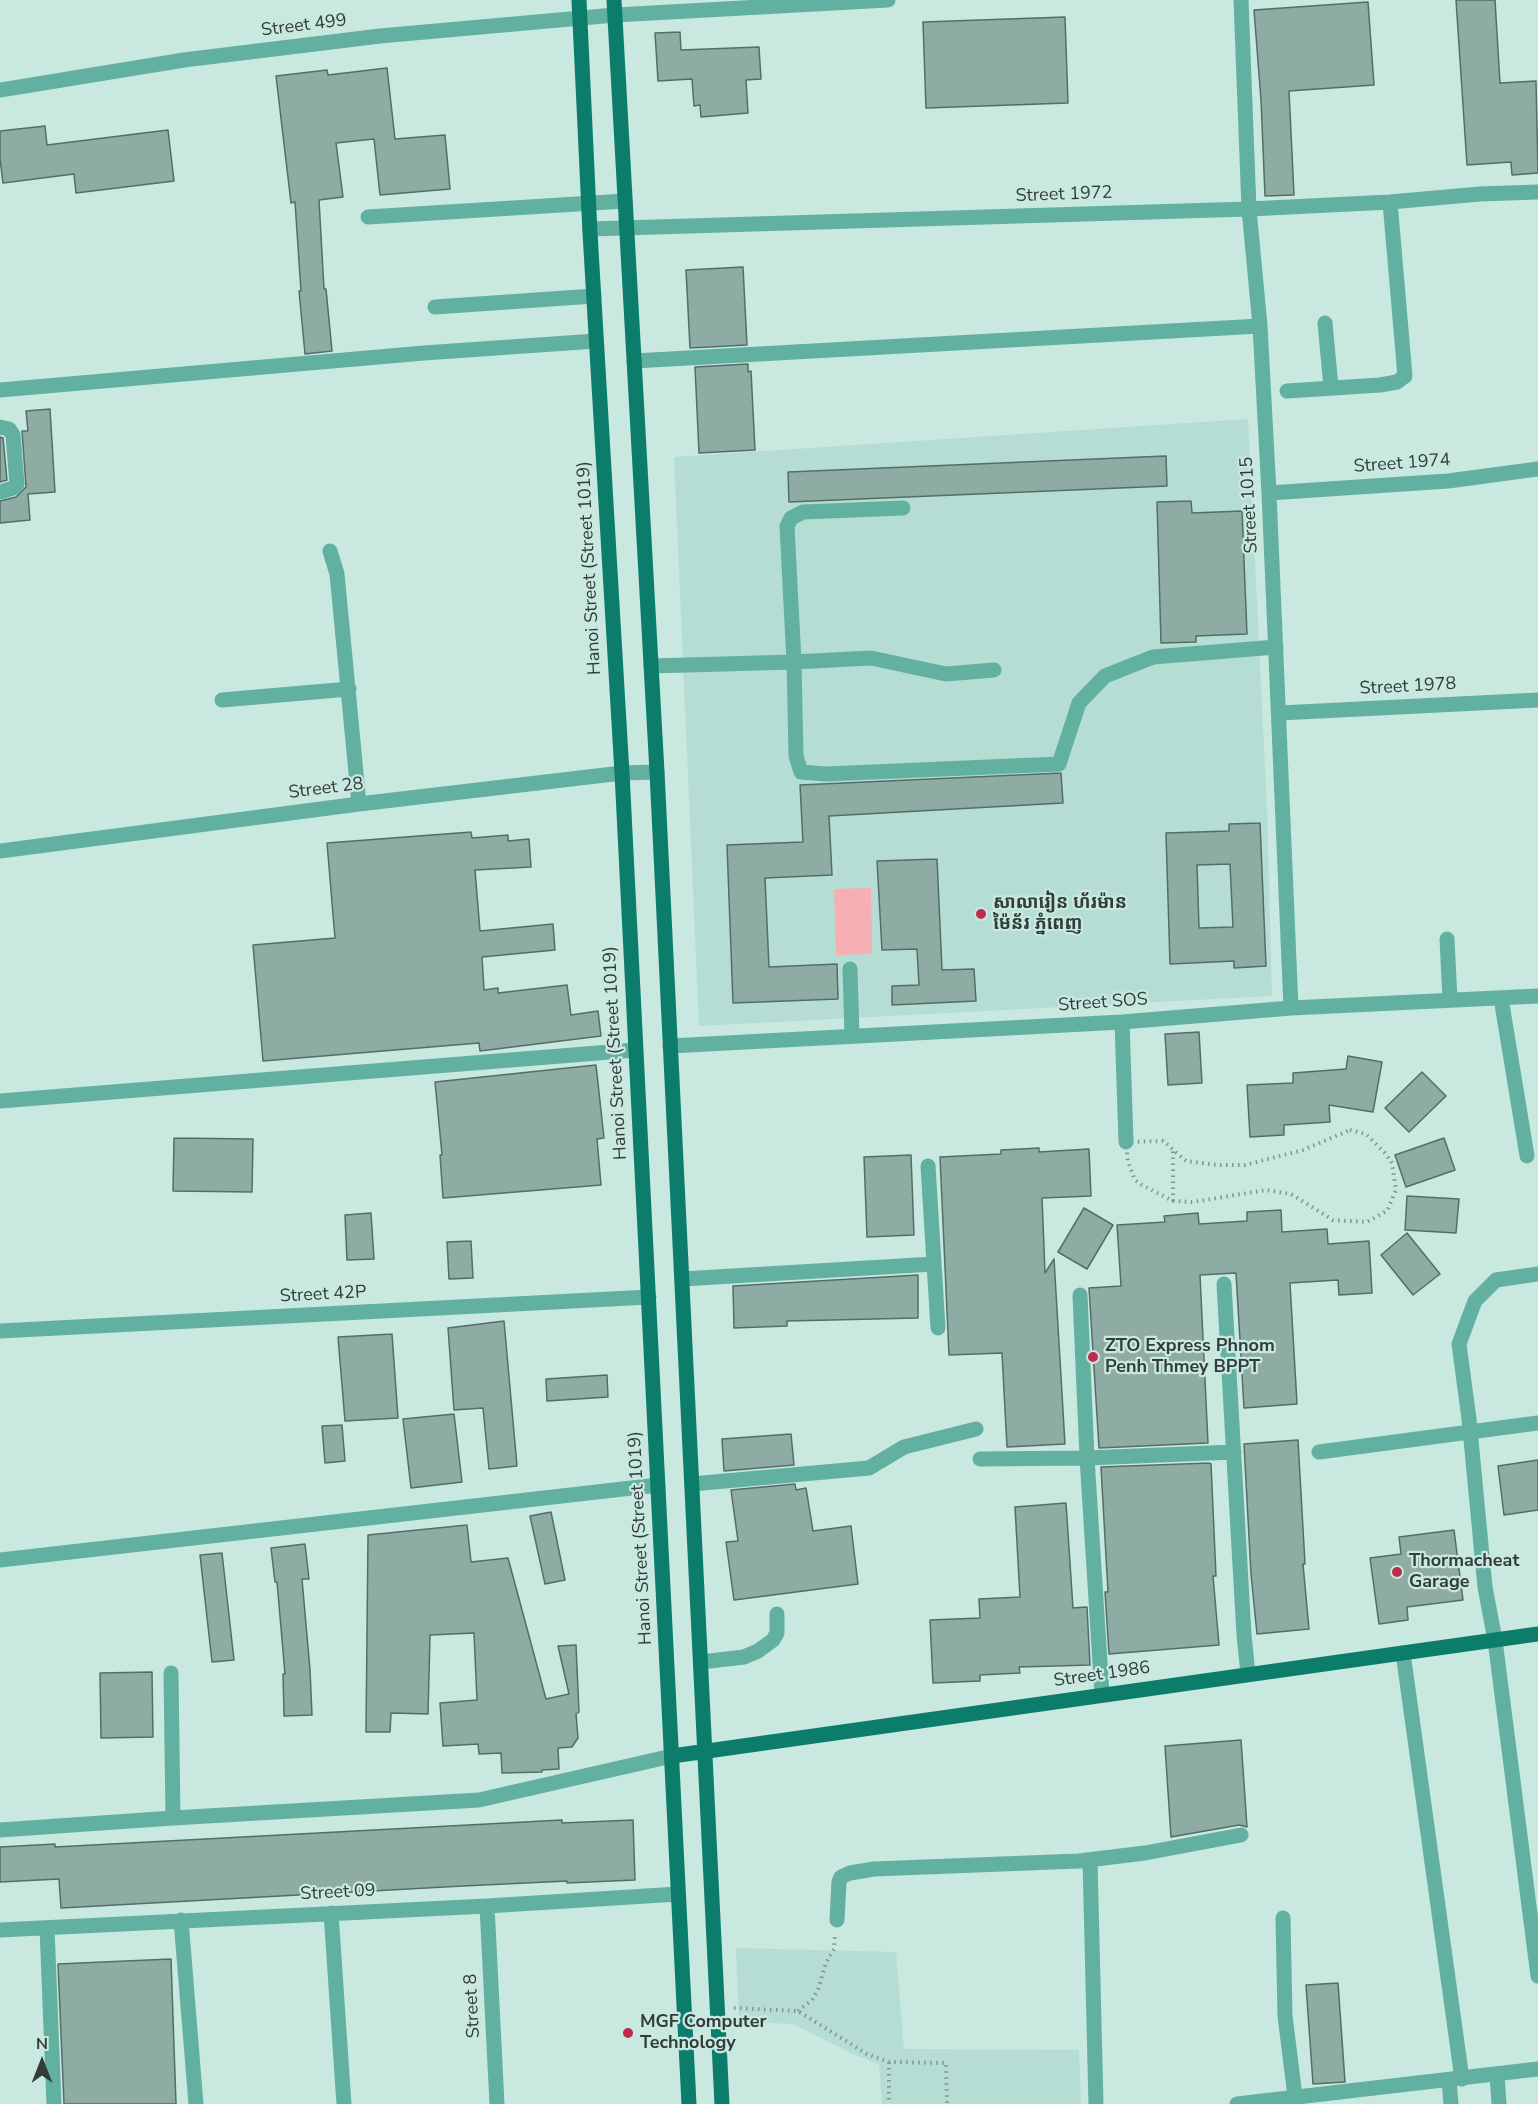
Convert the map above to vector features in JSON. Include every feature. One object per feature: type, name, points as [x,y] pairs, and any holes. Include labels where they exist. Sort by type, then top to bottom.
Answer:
[{"type":"main road","name":"Hanoi Street (Street 1019)","points":[[579,0],[596,341],[622,773],[689,2104]]},
{"type":"main road","points":[[614,7],[657,772],[722,2104]]},
{"type":"main road","name":"Street 1986","points":[[672,1756],[1538,1634]]},
{"type":"street","name":"Street 499","points":[[0,90],[184,60],[380,36],[580,18],[614,7],[888,0]]},
{"type":"street","name":"Street 1015","points":[[1240,0],[1249,209],[1260,326],[1269,493],[1291,1008]]},
{"type":"street","name":"Street 1972","points":[[590,229],[1249,209],[1538,192]]},
{"type":"street","points":[[368,217],[625,201]]},
{"type":"street","points":[[1287,391],[1397,382],[1405,376],[1390,202]]},
{"type":"street","points":[[435,307],[594,296]]},
{"type":"street","points":[[1325,324],[1330,387]]},
{"type":"street","points":[[634,361],[1260,326]]},
{"type":"street","points":[[0,390],[424,353],[596,341]]},
{"type":"street","points":[[0,427],[9,429],[13,435],[17,484],[13,488],[0,492]]},
{"type":"street","name":"Street 1974","points":[[1269,493],[1448,481],[1538,469]]},
{"type":"street","points":[[903,508],[803,512],[791,518],[787,526],[796,756],[801,772],[826,774],[1059,764],[1079,703],[1105,676],[1153,657],[1276,646]]},
{"type":"street","points":[[330,551],[337,574],[359,804]]},
{"type":"street","points":[[651,666],[871,658],[946,674],[994,670]]},
{"type":"street","points":[[222,700],[349,689]]},
{"type":"street","name":"Street 1978","points":[[1280,713],[1538,700]]},
{"type":"street","name":"Street 28","points":[[0,850],[359,804],[622,773],[657,772]]},
{"type":"street","points":[[1447,939],[1450,1000]]},
{"type":"street","points":[[850,969],[852,1036]]},
{"type":"street","name":"Street SOS","points":[[670,1046],[1122,1022],[1291,1008],[1538,996]]},
{"type":"street","points":[[1501,998],[1527,1156]]},
{"type":"street","points":[[1122,1022],[1126,1142]]},
{"type":"street","points":[[0,1101],[635,1050]]},
{"type":"street","points":[[928,1166],[938,1328]]},
{"type":"street","points":[[682,1279],[934,1264]]},
{"type":"street","points":[[1538,1274],[1496,1280],[1475,1301],[1458,1344],[1470,1431],[1485,1587],[1496,1640],[1538,1972]]},
{"type":"street","points":[[1224,1284],[1248,1674]]},
{"type":"street","points":[[1080,1294],[1087,1458],[1102,1694]]},
{"type":"street","name":"Street 42P","points":[[0,1331],[649,1297]]},
{"type":"street","points":[[1319,1452],[1538,1423]]},
{"type":"street","points":[[692,1484],[869,1467],[904,1447],[976,1429]]},
{"type":"street","points":[[980,1459],[1087,1458],[1234,1452]]},
{"type":"street","points":[[0,1560],[658,1485]]},
{"type":"street","points":[[701,1662],[744,1657],[758,1651],[773,1640],[777,1634],[777,1614]]},
{"type":"street","points":[[1403,1653],[1455,2079],[1451,2104]]},
{"type":"street","points":[[171,1673],[173,1818]]},
{"type":"street","points":[[0,1830],[479,1800],[672,1756]]},
{"type":"street","points":[[837,1920],[839,1882],[842,1876],[850,1873],[874,1869],[1024,1865],[1090,1860],[1145,1853],[1241,1835]]},
{"type":"street","points":[[1522,1848],[1538,1846]]},
{"type":"street","points":[[1090,1860],[1096,2104]]},
{"type":"street","name":"Street 09","points":[[0,1930],[487,1906],[678,1894]]},
{"type":"street","name":"Street 8","points":[[487,1906],[497,2104]]},
{"type":"street","points":[[331,1913],[344,2104]]},
{"type":"street","points":[[1283,1917],[1286,2016],[1296,2096]]},
{"type":"street","points":[[181,1920],[195,2104]]},
{"type":"street","points":[[47,1928],[54,2104]]},
{"type":"street","points":[[1237,2104],[1538,2069]]},
{"type":"street","points":[[1497,2075],[1499,2104]]},
{"type":"path","points":[[1350,1130],[1366,1134],[1385,1153],[1392,1164],[1396,1190],[1387,1211],[1366,1222],[1333,1220],[1291,1194],[1266,1190],[1194,1202],[1173,1201],[1135,1180],[1128,1162],[1126,1142],[1163,1141],[1173,1148],[1186,1161],[1217,1165],[1245,1165],[1303,1150],[1350,1130]]},
{"type":"path","points":[[1173,1148],[1173,1201]]},
{"type":"path","points":[[798,2012],[812,2000],[818,1990],[826,1963],[834,1949],[837,1920]]},
{"type":"path","points":[[718,2007],[798,2012],[867,2054],[889,2062],[946,2064],[947,2104]]},
{"type":"path","points":[[889,2062],[889,2104]]},
{"type":"shaded area","points":[[1248,419],[1267,807],[1272,996],[699,1026],[674,457]]},
{"type":"shaded area","points":[[871,888],[872,954],[836,955],[834,889]]},
{"type":"shaded area","points":[[736,1948],[896,1952],[904,2049],[1079,2050],[1081,2104],[882,2104],[879,2064],[853,2054],[793,2024],[739,2022]]},
{"type":"building","points":[[1456,0],[1495,0],[1500,83],[1536,81],[1538,173],[1512,175],[1511,162],[1467,165]]},
{"type":"building","points":[[1368,2],[1374,85],[1289,91],[1294,195],[1265,196],[1254,10]]},
{"type":"building","points":[[1065,17],[1068,103],[926,108],[923,22]]},
{"type":"building","points":[[680,32],[681,50],[759,47],[761,79],[746,80],[748,113],[701,117],[700,105],[694,106],[692,79],[658,81],[655,33]]},
{"type":"building","points":[[387,68],[395,139],[445,135],[450,189],[380,195],[374,139],[336,143],[343,197],[319,200],[324,289],[326,289],[332,351],[305,354],[299,291],[301,291],[295,202],[291,203],[276,76],[327,70],[328,75]]},
{"type":"building","points":[[45,126],[47,145],[168,130],[174,181],[76,193],[74,174],[3,183],[0,131]]},
{"type":"building","points":[[743,267],[747,345],[690,348],[686,270]]},
{"type":"building","points":[[748,364],[748,372],[751,371],[755,450],[699,453],[695,367]]},
{"type":"building","points":[[50,409],[55,492],[28,494],[30,520],[0,523],[0,501],[16,497],[26,487],[22,431],[28,431],[26,411]]},
{"type":"building","points":[[0,437],[3,438],[7,480],[0,482]]},
{"type":"building","points":[[1166,456],[1167,486],[789,502],[788,472]]},
{"type":"building","points":[[1191,501],[1192,513],[1242,511],[1247,634],[1196,636],[1196,642],[1161,643],[1157,502]]},
{"type":"building","points":[[1061,773],[1063,803],[829,816],[832,875],[765,878],[769,967],[837,964],[838,999],[733,1003],[727,845],[803,842],[800,785]]},
{"type":"building","points":[[1260,823],[1266,966],[1234,968],[1234,961],[1170,964],[1166,833],[1229,831],[1229,824]],"holes":[[[1230,864],[1233,927],[1199,928],[1197,865]]]},
{"type":"building","points":[[471,832],[472,838],[508,835],[508,841],[529,839],[531,867],[475,870],[480,931],[553,924],[555,950],[482,957],[484,990],[498,988],[498,993],[567,985],[571,1015],[598,1011],[601,1036],[480,1051],[479,1043],[263,1061],[253,945],[335,938],[327,843]]},
{"type":"building","points":[[937,859],[942,970],[974,969],[976,1001],[892,1005],[892,986],[919,985],[917,949],[882,950],[877,861]]},
{"type":"building","points":[[1199,1032],[1202,1083],[1168,1085],[1165,1034]]},
{"type":"building","points":[[1348,1056],[1382,1062],[1373,1112],[1329,1105],[1330,1122],[1284,1125],[1284,1135],[1250,1137],[1247,1085],[1293,1083],[1293,1073],[1346,1069]]},
{"type":"building","points":[[596,1065],[604,1138],[597,1139],[601,1185],[443,1198],[440,1155],[442,1155],[435,1082]]},
{"type":"building","points":[[1422,1072],[1446,1096],[1409,1132],[1385,1108]]},
{"type":"building","points":[[174,1138],[253,1139],[252,1192],[173,1191]]},
{"type":"building","points":[[1444,1138],[1455,1170],[1406,1187],[1395,1155]]},
{"type":"building","points":[[1039,1148],[1039,1152],[1089,1149],[1091,1196],[1042,1198],[1045,1273],[1054,1259],[1065,1444],[1007,1447],[1002,1353],[949,1355],[940,1157],[1001,1154],[1001,1150]]},
{"type":"building","points":[[911,1155],[914,1235],[867,1237],[864,1157]]},
{"type":"building","points":[[1407,1196],[1459,1199],[1456,1233],[1405,1230]]},
{"type":"building","points":[[1084,1208],[1113,1225],[1087,1269],[1058,1252]]},
{"type":"building","points":[[1281,1210],[1282,1232],[1327,1229],[1328,1244],[1369,1241],[1372,1293],[1339,1295],[1338,1280],[1290,1283],[1297,1404],[1244,1408],[1236,1273],[1200,1275],[1208,1443],[1099,1448],[1089,1288],[1121,1286],[1117,1225],[1165,1222],[1164,1216],[1198,1213],[1199,1224],[1247,1221],[1247,1212]]},
{"type":"building","points":[[371,1213],[374,1259],[347,1260],[345,1215]]},
{"type":"building","points":[[1407,1233],[1440,1274],[1413,1295],[1381,1255]]},
{"type":"building","points":[[471,1241],[473,1278],[449,1279],[447,1242]]},
{"type":"building","points":[[918,1275],[918,1318],[787,1321],[787,1326],[734,1328],[733,1286]]},
{"type":"building","points":[[504,1321],[517,1466],[489,1469],[483,1408],[454,1410],[448,1328]]},
{"type":"building","points":[[392,1334],[398,1418],[345,1421],[338,1337]]},
{"type":"building","points":[[607,1375],[608,1397],[547,1401],[546,1379]]},
{"type":"building","points":[[454,1414],[462,1482],[411,1488],[403,1419]]},
{"type":"building","points":[[342,1425],[345,1461],[325,1463],[322,1426]]},
{"type":"building","points":[[791,1434],[794,1465],[724,1471],[722,1439]]},
{"type":"building","points":[[1298,1440],[1305,1564],[1303,1564],[1309,1629],[1257,1634],[1251,1574],[1244,1444]]},
{"type":"building","points":[[1538,1460],[1538,1510],[1504,1515],[1498,1466]]},
{"type":"building","points":[[1211,1464],[1216,1576],[1213,1576],[1219,1645],[1109,1654],[1101,1467]]},
{"type":"building","points":[[795,1484],[796,1490],[806,1488],[813,1531],[851,1526],[858,1584],[734,1600],[726,1542],[738,1541],[731,1490]]},
{"type":"building","points":[[1066,1503],[1073,1608],[1087,1607],[1090,1665],[1019,1667],[1020,1673],[980,1675],[980,1681],[933,1683],[930,1620],[980,1618],[979,1599],[1020,1597],[1015,1507]]},
{"type":"building","points":[[551,1512],[565,1580],[545,1584],[530,1516]]},
{"type":"building","points":[[467,1525],[471,1562],[508,1558],[546,1699],[569,1694],[558,1646],[576,1645],[578,1738],[572,1747],[558,1748],[559,1769],[542,1770],[542,1772],[502,1773],[501,1753],[479,1754],[478,1744],[443,1746],[440,1703],[477,1700],[474,1633],[430,1635],[428,1714],[391,1713],[390,1732],[366,1732],[368,1535]]},
{"type":"building","points":[[1454,1530],[1463,1600],[1407,1607],[1408,1620],[1379,1624],[1370,1558],[1401,1554],[1399,1537]]},
{"type":"building","points":[[305,1544],[309,1579],[302,1579],[312,1715],[284,1716],[283,1674],[285,1674],[277,1582],[275,1582],[271,1548]]},
{"type":"building","points":[[222,1553],[234,1660],[212,1662],[200,1555]]},
{"type":"building","points":[[152,1672],[153,1737],[101,1738],[100,1673]]},
{"type":"building","points":[[1241,1740],[1247,1827],[1239,1825],[1171,1837],[1165,1746]]},
{"type":"building","points":[[562,1820],[562,1823],[633,1820],[635,1880],[463,1886],[61,1908],[59,1879],[0,1882],[0,1847],[55,1844],[55,1847]]},
{"type":"building","points":[[171,1959],[176,2104],[64,2104],[58,1964]]},
{"type":"building","points":[[1338,1983],[1345,2082],[1313,2084],[1306,1985]]},
{"type":"place","name":"សាលារៀន ហ័រម៉ាន ម៉ៃន័រ ភ្នំពេញ","points":[[981,914]]},
{"type":"place","name":"ZTO Express Phnom Penh Thmey BPPT","points":[[1093,1357]]},
{"type":"place","name":"Thormacheat Garage","points":[[1397,1572]]},
{"type":"place","name":"MGF Computer Technology","points":[[628,2033]]}]
